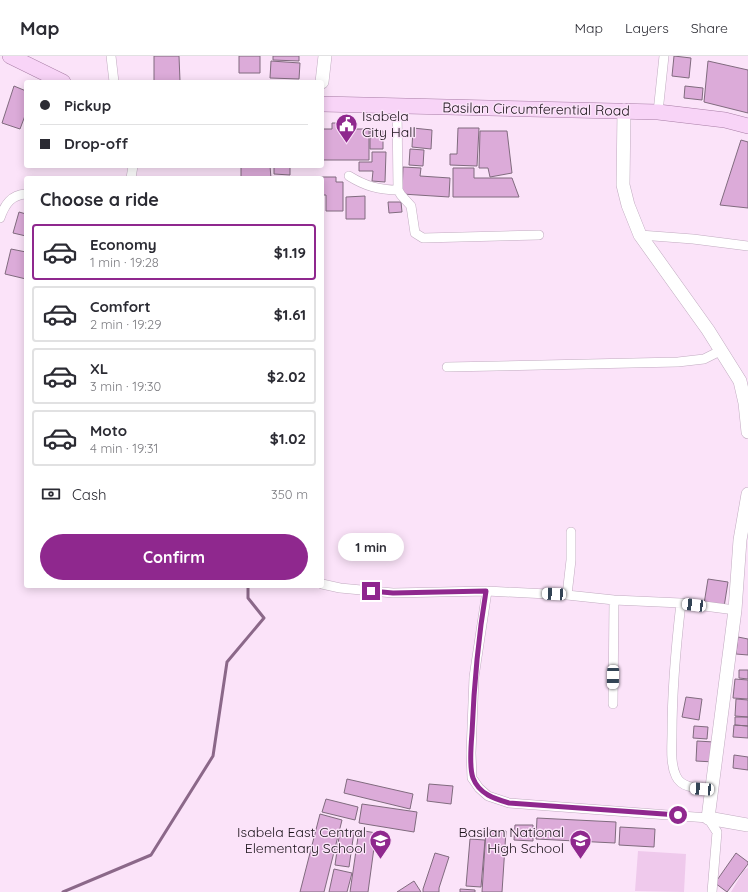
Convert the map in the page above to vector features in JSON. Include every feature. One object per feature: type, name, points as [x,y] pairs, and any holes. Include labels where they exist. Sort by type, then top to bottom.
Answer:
[{"type":"main road","points":[[11,56],[59,80]]},
{"type":"main road","name":"Basilan Circumferential Road","points":[[324,104],[397,107],[624,110],[658,112],[725,120],[748,126]]},
{"type":"street","points":[[111,56],[114,80]]},
{"type":"street","points":[[322,80],[325,56]]},
{"type":"street","points":[[658,112],[664,56]]},
{"type":"street","points":[[397,107],[398,190],[411,206],[415,233],[423,238],[539,235]]},
{"type":"street","points":[[624,110],[624,186],[628,205],[640,235],[722,350],[740,381],[745,403],[748,432]]},
{"type":"street","points":[[349,176],[370,187],[383,190],[398,190]]},
{"type":"street","points":[[0,218],[7,202],[14,197],[24,194]]},
{"type":"street","points":[[640,235],[693,239],[748,246]]},
{"type":"street","points":[[447,367],[678,362],[704,359],[722,350]]},
{"type":"street","points":[[712,892],[717,832],[708,818],[744,540],[748,494]]},
{"type":"street","points":[[567,595],[571,560],[571,532]]},
{"type":"street","points":[[324,584],[340,588],[393,593],[486,591],[567,595],[614,600],[681,603],[735,610]]},
{"type":"street","points":[[486,591],[474,677],[471,753],[472,778],[479,788],[488,796],[509,803],[708,818],[748,825]]},
{"type":"street","points":[[613,704],[614,600]]},
{"type":"street","points":[[681,603],[673,678],[672,759],[677,777],[685,785],[693,788],[711,789]]},
{"type":"shaded area","points":[[638,851],[686,854],[684,892],[635,891]]},
{"type":"shaded area","points":[[748,868],[748,892],[731,892],[744,870]]},
{"type":"building","points":[[154,56],[179,56],[180,80],[154,80]]},
{"type":"building","points":[[239,56],[260,56],[260,73],[239,73]]},
{"type":"building","points":[[273,56],[299,56],[299,61],[273,60]]},
{"type":"building","points":[[674,56],[691,58],[689,78],[672,76]]},
{"type":"building","points":[[271,61],[300,63],[299,79],[270,78]]},
{"type":"building","points":[[708,61],[748,70],[748,113],[704,102]]},
{"type":"building","points":[[14,86],[24,90],[24,118],[20,129],[2,123]]},
{"type":"building","points":[[685,86],[703,88],[702,100],[684,98]]},
{"type":"building","name":"Isabela City Hall","points":[[332,123],[351,123],[351,129],[369,129],[369,160],[324,160],[324,129],[332,129]]},
{"type":"building","points":[[413,128],[432,130],[431,149],[412,147]]},
{"type":"building","points":[[458,128],[479,128],[477,166],[450,165],[450,154],[457,154]]},
{"type":"building","points":[[370,131],[383,131],[383,149],[370,149]]},
{"type":"building","points":[[480,131],[507,131],[512,173],[490,177],[488,168],[479,168]]},
{"type":"building","points":[[741,140],[748,142],[748,208],[720,205]]},
{"type":"building","points":[[410,149],[424,150],[423,166],[409,165]]},
{"type":"building","points":[[372,152],[386,152],[385,182],[372,181],[373,171],[359,171],[359,162],[372,162]]},
{"type":"building","points":[[403,167],[421,168],[420,176],[450,178],[449,197],[402,194]]},
{"type":"building","points":[[241,168],[270,168],[271,176],[241,176]]},
{"type":"building","points":[[274,168],[290,168],[290,175],[274,174]]},
{"type":"building","points":[[453,168],[474,168],[474,178],[512,178],[519,197],[453,197]]},
{"type":"building","points":[[324,177],[336,177],[336,182],[343,182],[343,211],[326,211],[326,195],[324,195]]},
{"type":"building","points":[[365,196],[365,219],[346,219],[346,197]]},
{"type":"building","points":[[388,202],[401,202],[402,212],[389,213]]},
{"type":"building","points":[[19,212],[24,213],[24,236],[13,233]]},
{"type":"building","points":[[11,249],[24,252],[24,279],[5,274]]},
{"type":"building","points":[[708,579],[728,582],[724,607],[704,604]]},
{"type":"building","points":[[738,637],[748,639],[748,655],[736,654]]},
{"type":"building","points":[[739,670],[748,670],[748,679],[739,678]]},
{"type":"building","points":[[735,679],[748,680],[748,699],[733,698]]},
{"type":"building","points":[[686,697],[702,699],[699,720],[682,717]]},
{"type":"building","points":[[736,699],[748,700],[748,717],[735,716]]},
{"type":"building","points":[[735,717],[748,717],[748,726],[735,725]]},
{"type":"building","points":[[734,725],[748,726],[748,738],[733,737]]},
{"type":"building","points":[[694,726],[708,727],[707,739],[693,738]]},
{"type":"building","points":[[697,741],[714,742],[714,762],[696,761]]},
{"type":"building","points":[[734,755],[748,757],[748,770],[733,768]]},
{"type":"building","points":[[347,779],[413,794],[410,809],[344,793]]},
{"type":"building","points":[[429,784],[453,786],[451,804],[427,801]]},
{"type":"building","points":[[326,799],[358,807],[355,820],[322,812]]},
{"type":"building","points":[[362,804],[417,812],[414,832],[359,823]]},
{"type":"building","points":[[320,814],[342,820],[324,892],[300,892]]},
{"type":"building","points":[[537,818],[616,822],[615,843],[536,839]]},
{"type":"building","points":[[515,825],[533,825],[533,841],[514,840]]},
{"type":"building","points":[[620,827],[655,829],[654,847],[619,845]]},
{"type":"building","points":[[340,830],[354,832],[349,867],[335,865]]},
{"type":"building","points":[[359,830],[376,833],[368,892],[350,892]]},
{"type":"building","points":[[486,830],[506,831],[502,892],[482,892]]},
{"type":"building","points":[[470,839],[485,840],[481,887],[466,886]]},
{"type":"building","points":[[435,853],[449,857],[439,892],[423,892],[423,889]]},
{"type":"building","points":[[736,853],[748,862],[748,864],[727,892],[715,883]]},
{"type":"building","points":[[334,869],[352,873],[347,892],[329,892]]},
{"type":"building","points":[[414,881],[421,892],[397,892]]},
{"type":"building","points":[[460,889],[475,890],[475,892],[460,892]]},
{"type":"waterway","points":[[63,892],[151,855],[213,756],[227,662],[264,618],[248,598],[248,588]]},
{"type":"place","name":"Isabela City Hall","points":[[346,144]]},
{"type":"place","name":"Isabela East Central Elementary School","points":[[381,860]]},
{"type":"place","name":"Basilan National High School","points":[[580,860]]},
{"type":"route","points":[[371,591],[393,593],[486,591],[474,677],[471,753],[472,778],[479,788],[488,796],[509,803],[678,815]]}]
